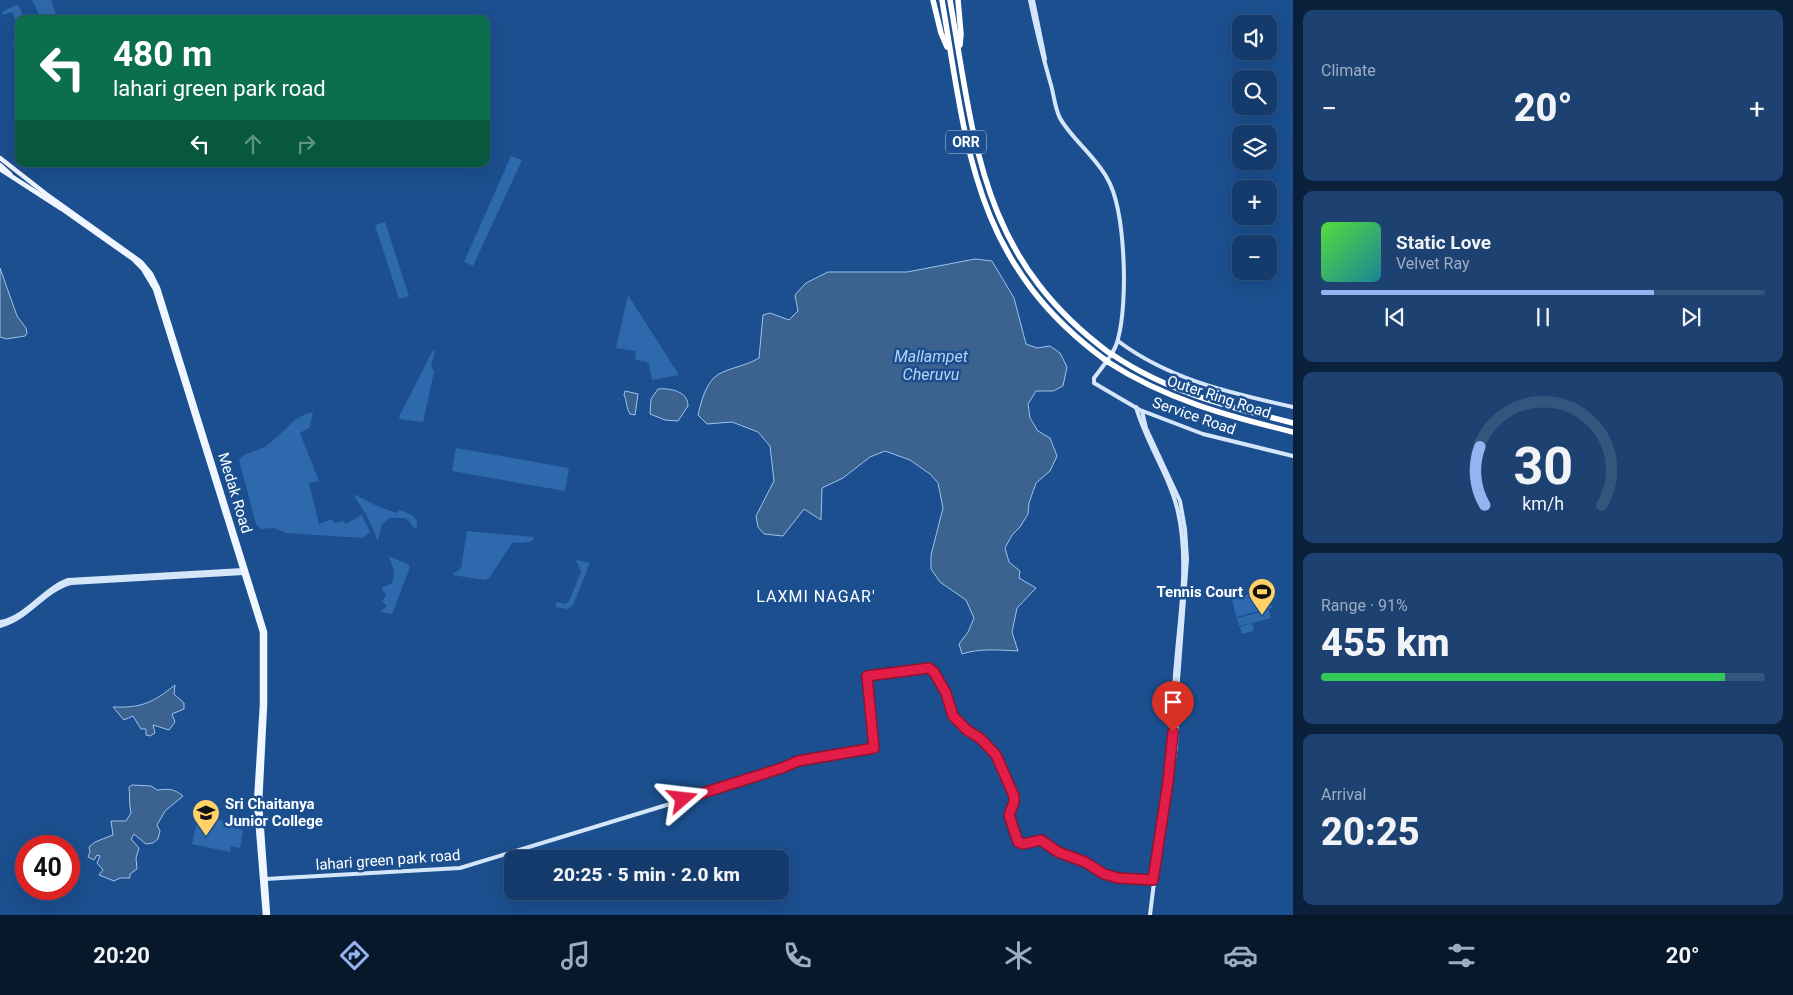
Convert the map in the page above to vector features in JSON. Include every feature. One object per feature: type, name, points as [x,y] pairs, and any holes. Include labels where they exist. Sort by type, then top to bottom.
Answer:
[{"type":"highway","points":[[933,0],[942,33],[951,55]]},
{"type":"highway","name":"Outer Ring Road","points":[[942,0],[967,146],[979,189],[993,225],[1020,274],[1031,288],[1068,329],[1106,360],[1141,382],[1188,403],[1293,432]]},
{"type":"highway","name":"Outer Ring Road","points":[[950,0],[976,144],[987,187],[1001,222],[1027,269],[1038,284],[1074,323],[1110,353],[1145,375],[1185,393],[1293,423]]},
{"type":"highway","points":[[958,0],[961,34],[960,53]]},
{"type":"main road","points":[[1032,0],[1042,55],[1060,118],[1093,156],[1109,180],[1114,192],[1124,274],[1124,291],[1118,341],[1142,357],[1192,381],[1293,407]]},
{"type":"main road","name":"Medak Road","points":[[0,163],[135,257],[151,274],[160,295],[262,630],[263,646],[256,803],[266,915]]},
{"type":"main road","name":"Medak Road","points":[[0,163],[13,178],[70,214],[143,268],[155,289],[265,632],[266,669],[260,803],[266,915]]},
{"type":"main road","points":[[8,168],[13,178]]},
{"type":"main road","name":"Service Road","points":[[1118,341],[1094,378],[1094,383],[1142,410],[1203,434],[1293,456]]},
{"type":"main road","points":[[1136,407],[1144,433],[1176,504],[1182,544],[1181,611],[1175,665],[1171,772]]},
{"type":"main road","points":[[1142,410],[1146,428],[1178,496],[1185,529],[1186,566],[1176,746],[1154,862],[1156,866],[1150,915]]},
{"type":"main road","points":[[0,622],[16,616],[54,586],[68,580],[243,572]]},
{"type":"main road","points":[[0,626],[18,619],[58,588],[71,583],[243,572]]},
{"type":"main road","name":"lahari green park road","points":[[265,880],[460,868],[685,799],[782,768],[798,761],[874,748],[867,676],[929,668],[934,672],[946,693],[953,716],[967,730],[986,743],[1001,763],[1014,796],[1014,802],[1009,815],[1018,842],[1023,844],[1041,840],[1058,852],[1085,862],[1111,876],[1153,880]]},
{"type":"shaded area","points":[[32,0],[51,0],[57,15],[39,15]]},
{"type":"shaded area","points":[[16,5],[19,6],[22,15],[15,15],[15,20],[12,12],[3,15],[2,12]]},
{"type":"shaded area","points":[[511,156],[522,160],[473,266],[464,262]]},
{"type":"shaded area","points":[[385,222],[409,296],[399,299],[375,225]]},
{"type":"shaded area","points":[[628,295],[679,375],[652,380],[649,364],[644,361],[635,360],[636,351],[616,348]]},
{"type":"shaded area","points":[[433,350],[435,352],[431,365],[434,372],[423,422],[399,419],[400,415]]},
{"type":"shaded area","points":[[313,412],[310,427],[300,433],[319,481],[309,483],[319,524],[332,519],[334,523],[344,521],[345,524],[362,515],[370,532],[363,538],[286,533],[274,528],[261,529],[256,524],[239,460],[245,455],[263,448],[272,442],[299,417]]},
{"type":"shaded area","points":[[456,448],[569,468],[565,491],[452,471]]},
{"type":"shaded area","points":[[353,494],[396,513],[400,510],[412,515],[417,521],[417,528],[415,529],[406,518],[390,518],[382,524],[378,541],[367,516]]},
{"type":"shaded area","points":[[467,531],[533,537],[533,540],[530,542],[512,543],[490,577],[486,580],[452,575],[461,568]]},
{"type":"shaded area","points":[[388,556],[408,564],[410,567],[392,614],[380,612],[387,606],[382,601],[386,595],[382,589],[391,584],[394,577],[393,567]]},
{"type":"shaded area","points":[[576,560],[590,563],[573,605],[567,609],[556,607],[556,602],[565,604],[569,601],[581,572]]},
{"type":"shaded area","points":[[1268,589],[1272,608],[1236,617],[1232,599]]},
{"type":"shaded area","points":[[1269,610],[1271,618],[1252,623],[1254,631],[1242,634],[1240,627],[1250,623],[1239,626],[1237,618]]},
{"type":"shaded area","points":[[199,815],[236,824],[236,828],[243,830],[240,848],[231,846],[230,852],[192,844]]},
{"type":"water","name":"Mallampet Cheruvu","points":[[975,259],[992,261],[1014,298],[1026,344],[1037,348],[1050,346],[1060,353],[1067,367],[1063,386],[1053,391],[1036,391],[1028,404],[1030,418],[1038,431],[1050,438],[1057,456],[1050,471],[1036,483],[1029,503],[1028,514],[1005,548],[1009,562],[1020,571],[1019,578],[1036,588],[1017,608],[1012,632],[1018,651],[983,650],[962,654],[959,644],[968,632],[974,618],[966,600],[940,582],[931,569],[931,555],[943,508],[938,483],[930,474],[910,460],[885,451],[870,457],[843,478],[822,488],[821,520],[804,509],[783,536],[764,534],[758,527],[756,516],[774,481],[770,446],[758,432],[732,422],[707,424],[698,415],[705,392],[714,377],[759,358],[763,315],[770,313],[789,320],[798,311],[795,295],[806,283],[828,272],[907,272]]},
{"type":"water","points":[[0,268],[17,316],[26,328],[27,333],[25,336],[6,339],[0,337]]},
{"type":"water","points":[[658,389],[673,390],[685,397],[688,406],[678,421],[665,420],[650,414],[651,399]]},
{"type":"water","points":[[625,391],[638,394],[635,415],[629,412],[624,395]]},
{"type":"water","points":[[175,685],[174,694],[184,703],[184,709],[172,714],[175,722],[169,730],[153,725],[155,733],[150,736],[146,735],[146,729],[141,729],[133,716],[124,720],[113,707],[132,707],[146,703]]},
{"type":"water","points":[[132,785],[151,786],[157,790],[171,790],[183,796],[165,811],[157,825],[160,831],[158,839],[153,843],[146,844],[134,834],[131,839],[139,848],[136,858],[137,869],[130,874],[130,878],[120,878],[114,881],[99,875],[103,870],[97,863],[100,856],[97,855],[94,860],[88,857],[89,847],[95,842],[113,835],[111,821],[126,821],[131,813],[129,787]]},
{"type":"place","name":"Tennis Court","points":[[1262,616]]},
{"type":"place","name":"Sri Chaitanya Junior College","points":[[206,837]]},
{"type":"district","name":"LAXMI NAGAR'","points":[[816,596]]},
{"type":"route","points":[[683,799],[685,796],[687,798],[782,768],[798,761],[874,748],[867,676],[929,668],[934,672],[946,693],[953,716],[967,730],[986,743],[1001,763],[1015,799],[1009,810],[1009,815],[1018,842],[1023,844],[1041,840],[1058,852],[1085,862],[1104,874],[1118,878],[1153,880],[1156,866],[1154,862],[1166,798],[1173,732]]}]
